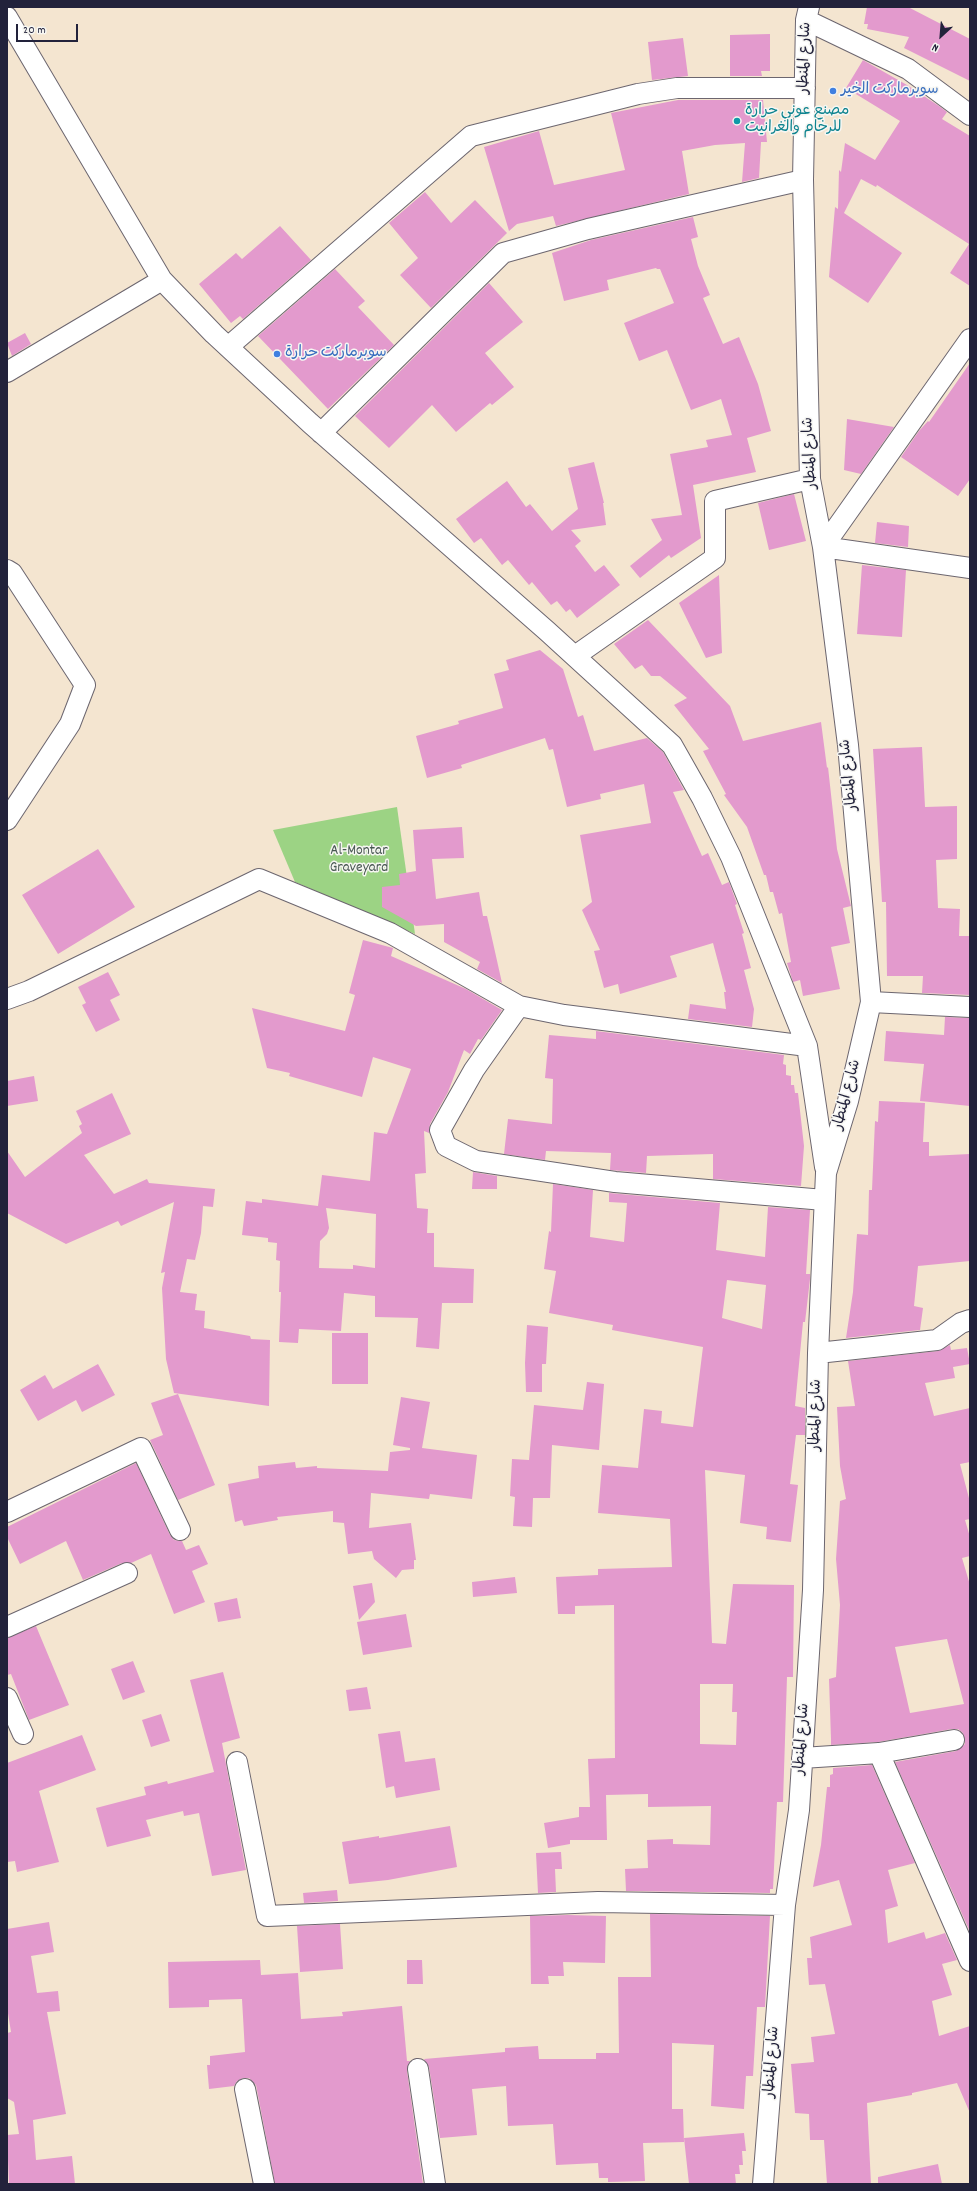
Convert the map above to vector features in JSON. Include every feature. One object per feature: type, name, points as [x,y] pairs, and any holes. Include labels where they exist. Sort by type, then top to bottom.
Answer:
[{"type":"street","name":"شارع المنطار","points":[[763,2184],[785,1905],[798,1810],[813,1590],[818,1353],[826,1173],[848,1101],[871,1002],[848,745],[823,547],[810,479],[803,180],[808,13]]},
{"type":"street","points":[[808,13],[908,69],[970,115]]},
{"type":"street","points":[[7,17],[162,280],[228,347],[321,433],[575,656],[672,745],[702,798],[730,857],[807,1046],[826,1173]]},
{"type":"street","points":[[228,347],[471,136],[638,94],[677,88],[805,88]]},
{"type":"street","points":[[321,433],[503,253],[588,229],[803,180]]},
{"type":"street","points":[[7,372],[162,280]]},
{"type":"street","points":[[970,339],[823,547],[970,568]]},
{"type":"street","points":[[575,656],[715,558],[715,501],[810,479]]},
{"type":"street","points":[[7,570],[12,573],[85,685],[70,724],[7,820]]},
{"type":"street","points":[[7,999],[29,991],[259,879],[390,933],[519,1006],[564,1015],[807,1046]]},
{"type":"street","points":[[871,1002],[970,1007]]},
{"type":"street","points":[[519,1006],[454,1102],[440,1130],[446,1146],[476,1161],[615,1182],[824,1200]]},
{"type":"street","points":[[818,1353],[937,1340],[961,1323],[970,1320]]},
{"type":"street","points":[[7,1512],[141,1448],[180,1530]]},
{"type":"street","points":[[7,1626],[127,1573]]},
{"type":"street","points":[[7,1698],[24,1734]]},
{"type":"street","points":[[802,1758],[879,1754],[954,1740]]},
{"type":"street","points":[[879,1754],[970,1961]]},
{"type":"street","points":[[237,1762],[267,1916],[598,1902],[785,1905]]},
{"type":"street","points":[[418,2069],[435,2184]]},
{"type":"street","points":[[245,2089],[264,2184]]},
{"type":"green space","name":"Al-Montar Graveyard","points":[[397,807],[415,934],[295,882],[273,830]]},
{"type":"building","points":[[867,7],[908,7],[970,39],[970,81],[904,48],[909,37],[867,29],[868,24],[864,24]]},
{"type":"building","points":[[770,34],[770,71],[761,71],[762,76],[730,76],[730,35]]},
{"type":"building","points":[[683,38],[688,76],[652,80],[648,42]]},
{"type":"building","points":[[863,60],[907,85],[939,106],[947,112],[942,119],[970,136],[970,286],[950,273],[969,244],[877,185],[876,187],[861,179],[844,213],[902,253],[868,303],[829,277],[835,207],[838,209],[839,170],[841,172],[845,143],[875,160],[900,121],[846,88]]},
{"type":"building","points":[[678,100],[763,100],[767,142],[761,142],[759,178],[742,182],[745,143],[715,145],[682,151],[689,194],[556,226],[553,216],[517,224],[509,231],[484,147],[539,131],[554,185],[625,170],[611,113]]},
{"type":"building","points":[[425,192],[451,223],[475,200],[507,233],[431,308],[400,275],[418,258],[389,223]]},
{"type":"building","points":[[693,217],[698,237],[691,239],[698,266],[710,295],[703,298],[723,344],[739,337],[758,384],[771,431],[747,438],[756,472],[693,485],[701,538],[671,558],[669,555],[640,578],[630,566],[662,540],[651,519],[682,515],[670,454],[708,447],[706,440],[732,435],[721,399],[691,410],[667,350],[639,361],[624,323],[674,303],[660,269],[656,268],[607,280],[609,290],[564,301],[552,253],[591,240]]},
{"type":"building","points":[[280,226],[311,260],[243,319],[240,316],[231,323],[199,284],[236,253],[242,259]]},
{"type":"building","points":[[335,269],[365,301],[358,307],[394,345],[328,409],[258,336]]},
{"type":"building","points":[[489,283],[523,322],[485,353],[514,387],[492,405],[490,403],[456,432],[432,405],[389,448],[355,416]]},
{"type":"building","points":[[25,333],[31,344],[12,356],[7,343]]},
{"type":"building","points":[[970,363],[970,479],[958,496],[901,457],[919,431],[928,421],[929,422]]},
{"type":"building","points":[[847,419],[894,427],[861,474],[844,470]]},
{"type":"building","points":[[594,462],[604,503],[606,525],[571,530],[581,541],[575,546],[595,572],[604,565],[620,585],[577,618],[570,609],[566,612],[557,601],[551,605],[532,582],[529,585],[508,560],[502,565],[481,538],[474,543],[456,519],[507,481],[526,507],[530,504],[552,531],[578,509],[568,468]]},
{"type":"building","points":[[794,494],[806,541],[769,550],[758,503]]},
{"type":"building","points":[[877,522],[909,526],[908,547],[875,543]]},
{"type":"building","points":[[862,565],[906,570],[902,637],[857,634]]},
{"type":"building","points":[[719,575],[722,653],[706,658],[679,603]]},
{"type":"building","points":[[648,620],[730,706],[743,741],[821,722],[827,768],[828,767],[837,849],[851,906],[843,908],[850,943],[831,947],[840,989],[803,996],[800,980],[793,982],[787,963],[791,962],[782,913],[779,914],[773,892],[770,892],[766,875],[764,875],[747,827],[724,795],[726,794],[703,751],[709,749],[674,705],[687,698],[660,676],[651,676],[642,665],[635,669],[614,644]]},
{"type":"building","points":[[540,650],[563,669],[578,717],[583,715],[594,751],[647,738],[663,752],[684,790],[673,792],[702,856],[708,853],[722,885],[729,882],[737,904],[735,905],[744,933],[742,934],[751,968],[744,970],[754,1009],[752,1027],[688,1019],[690,1004],[726,1009],[724,992],[726,992],[713,943],[670,956],[677,977],[620,994],[618,984],[604,988],[594,951],[600,950],[582,910],[592,902],[580,835],[651,823],[644,784],[600,794],[601,799],[567,807],[553,749],[549,750],[545,738],[461,765],[462,768],[427,778],[416,736],[459,724],[458,721],[503,708],[494,674],[509,670],[506,660]]},
{"type":"building","points":[[922,747],[925,807],[957,806],[957,859],[936,860],[938,908],[960,909],[959,936],[970,936],[970,995],[922,993],[923,976],[887,976],[886,902],[882,902],[873,749]]},
{"type":"building","points":[[462,827],[464,858],[432,859],[436,899],[479,892],[483,916],[487,916],[502,983],[477,969],[480,962],[444,942],[444,924],[416,926],[382,907],[382,887],[400,885],[399,874],[416,871],[413,830]]},
{"type":"building","points":[[98,849],[135,907],[58,954],[22,895]]},
{"type":"building","points":[[363,940],[393,948],[391,956],[466,989],[502,1010],[481,1040],[478,1039],[470,1054],[464,1050],[448,1092],[430,1124],[429,1133],[424,1131],[426,1173],[415,1174],[417,1208],[428,1209],[427,1233],[434,1233],[434,1267],[474,1269],[473,1303],[442,1303],[439,1349],[416,1347],[418,1318],[375,1317],[375,1296],[344,1293],[341,1331],[299,1329],[298,1343],[279,1342],[281,1292],[279,1292],[280,1261],[276,1260],[277,1243],[268,1242],[268,1238],[242,1235],[246,1201],[262,1203],[262,1199],[318,1206],[322,1175],[370,1181],[374,1132],[387,1134],[411,1069],[373,1057],[362,1097],[289,1076],[290,1073],[267,1068],[252,1008],[345,1031],[355,995],[349,993]],"holes":[[[326,1208],[376,1214],[375,1268],[353,1265],[353,1269],[319,1268],[320,1241],[327,1234],[329,1228]]]},
{"type":"building","points":[[108,972],[120,995],[110,1000],[120,1020],[96,1032],[82,1005],[86,1003],[78,987]]},
{"type":"building","points":[[945,1017],[970,1018],[970,1106],[920,1101],[924,1064],[884,1061],[886,1031],[944,1035]]},
{"type":"building","points":[[596,1031],[784,1055],[783,1064],[786,1065],[786,1075],[791,1076],[791,1085],[794,1085],[795,1093],[798,1093],[804,1146],[801,1186],[713,1179],[713,1154],[647,1156],[646,1173],[610,1170],[611,1153],[546,1151],[545,1160],[504,1154],[508,1119],[552,1124],[553,1079],[545,1078],[549,1035],[596,1039]]},
{"type":"building","points":[[34,1076],[38,1101],[7,1106],[7,1081]]},
{"type":"building","points":[[112,1093],[131,1134],[84,1155],[114,1194],[147,1179],[149,1183],[215,1189],[213,1207],[203,1206],[201,1233],[195,1260],[187,1259],[180,1292],[197,1294],[195,1310],[205,1311],[204,1328],[250,1336],[251,1339],[270,1340],[269,1406],[174,1393],[166,1359],[162,1288],[165,1272],[161,1273],[174,1202],[121,1226],[118,1221],[66,1244],[7,1213],[7,1151],[25,1177],[82,1133],[79,1126],[82,1124],[76,1111]]},
{"type":"building","points":[[879,1101],[925,1103],[923,1142],[929,1142],[929,1156],[970,1154],[970,1261],[918,1266],[914,1306],[923,1308],[920,1330],[846,1338],[853,1292],[857,1234],[868,1235],[869,1190],[872,1190],[875,1121],[878,1122]]},
{"type":"building","points":[[473,1172],[497,1176],[497,1189],[472,1189]]},
{"type":"building","points":[[553,1184],[593,1190],[590,1237],[624,1242],[627,1203],[609,1202],[609,1193],[720,1203],[716,1250],[765,1257],[768,1207],[810,1210],[806,1274],[810,1274],[810,1279],[805,1322],[803,1322],[795,1406],[805,1408],[805,1435],[796,1435],[790,1484],[798,1485],[791,1542],[766,1539],[767,1527],[740,1523],[745,1475],[705,1470],[712,1643],[726,1644],[733,1584],[794,1585],[793,1677],[787,1677],[783,1802],[777,1802],[773,1889],[770,1889],[770,1893],[626,1891],[625,1869],[648,1868],[647,1840],[673,1839],[673,1844],[710,1845],[711,1806],[648,1807],[648,1794],[606,1795],[607,1840],[570,1840],[570,1844],[548,1848],[544,1823],[579,1817],[579,1807],[590,1807],[588,1759],[615,1758],[614,1605],[575,1606],[575,1614],[558,1614],[556,1577],[598,1575],[598,1569],[672,1567],[670,1519],[598,1513],[602,1465],[638,1468],[644,1409],[662,1411],[661,1423],[693,1427],[703,1347],[612,1330],[613,1325],[549,1313],[556,1271],[544,1269],[549,1231],[551,1232]],"holes":[[[727,1280],[766,1285],[762,1329],[722,1318]],[[700,1684],[733,1684],[732,1712],[737,1712],[736,1745],[700,1744]]]},
{"type":"building","points":[[527,1325],[548,1327],[546,1364],[542,1364],[542,1392],[526,1392],[525,1363]]},
{"type":"building","points":[[332,1333],[368,1333],[368,1384],[332,1384]]},
{"type":"building","points":[[950,1345],[951,1350],[967,1348],[970,1364],[953,1367],[955,1378],[925,1383],[934,1416],[970,1408],[970,1462],[960,1464],[970,1502],[970,1519],[965,1520],[970,1537],[970,1556],[962,1558],[970,1585],[970,1932],[895,1762],[956,1751],[965,1744],[963,1733],[958,1729],[952,1729],[878,1742],[831,1745],[829,1679],[836,1677],[840,1605],[836,1559],[840,1501],[846,1499],[840,1466],[837,1407],[855,1406],[848,1361],[938,1351]],"holes":[[[947,1639],[964,1704],[910,1713],[895,1647]]]},
{"type":"building","points":[[98,1364],[115,1395],[82,1412],[76,1400],[38,1421],[20,1390],[45,1375],[53,1389]]},
{"type":"building","points":[[587,1382],[604,1384],[599,1450],[552,1445],[550,1498],[533,1498],[532,1527],[513,1526],[515,1497],[510,1496],[512,1459],[529,1460],[534,1405],[583,1410]]},
{"type":"building","points":[[178,1394],[215,1485],[178,1500],[150,1440],[163,1435],[151,1403]]},
{"type":"building","points":[[401,1397],[430,1402],[422,1448],[477,1455],[472,1499],[430,1494],[429,1499],[371,1493],[369,1528],[411,1523],[416,1560],[414,1560],[414,1569],[402,1570],[396,1578],[374,1559],[372,1551],[348,1554],[344,1523],[333,1522],[333,1511],[277,1517],[278,1520],[244,1526],[242,1520],[235,1522],[228,1484],[259,1478],[258,1466],[295,1462],[296,1468],[317,1466],[317,1468],[388,1471],[390,1452],[410,1450],[410,1448],[393,1445]]},
{"type":"building","points":[[136,1463],[170,1535],[174,1540],[182,1541],[186,1550],[199,1545],[208,1564],[192,1571],[205,1602],[174,1614],[151,1554],[131,1563],[122,1563],[83,1580],[66,1541],[20,1564],[7,1537],[7,1527]]},
{"type":"building","points":[[515,1577],[517,1593],[473,1597],[472,1582]]},
{"type":"building","points":[[372,1583],[375,1602],[359,1620],[353,1586]]},
{"type":"building","points":[[237,1598],[241,1618],[218,1622],[214,1603]]},
{"type":"building","points":[[406,1614],[412,1647],[363,1655],[357,1622]]},
{"type":"building","points":[[36,1626],[69,1705],[29,1720],[11,1674],[7,1675],[7,1638]]},
{"type":"building","points":[[133,1661],[145,1692],[123,1700],[111,1669]]},
{"type":"building","points":[[223,1672],[240,1738],[222,1743],[246,1870],[212,1876],[199,1813],[184,1816],[183,1811],[146,1820],[151,1836],[107,1847],[96,1808],[146,1795],[144,1787],[167,1781],[168,1784],[214,1772],[190,1680]]},
{"type":"building","points":[[367,1687],[371,1709],[349,1711],[346,1690]]},
{"type":"building","points":[[161,1714],[170,1741],[151,1747],[142,1720]]},
{"type":"building","points":[[400,1731],[405,1762],[435,1758],[440,1790],[396,1798],[394,1786],[386,1788],[378,1734]]},
{"type":"building","points":[[82,1735],[96,1770],[39,1791],[59,1862],[17,1872],[15,1861],[7,1862],[7,1763]]},
{"type":"building","points":[[872,1765],[915,1863],[888,1870],[898,1906],[885,1910],[888,1943],[924,1932],[926,1939],[945,1933],[957,1960],[942,1964],[952,1995],[932,2001],[939,2036],[970,2026],[970,2113],[957,2083],[912,2093],[912,2095],[867,2103],[871,2184],[827,2184],[824,2140],[810,2140],[809,2114],[795,2113],[791,2064],[814,2062],[811,2037],[835,2034],[825,1984],[809,1985],[807,1958],[812,1958],[810,1937],[852,1925],[839,1880],[813,1887],[821,1845],[827,1787],[830,1787],[830,1775],[833,1774],[833,1768]]},
{"type":"building","points":[[450,1826],[457,1867],[388,1880],[349,1884],[342,1842],[379,1836],[379,1838]]},
{"type":"building","points":[[561,1852],[562,1869],[555,1869],[556,1892],[538,1893],[536,1853]]},
{"type":"building","points":[[337,1890],[338,1901],[304,1903],[303,1893]]},
{"type":"building","points":[[650,1914],[770,1916],[765,2007],[757,2007],[753,2076],[746,2076],[744,2109],[711,2106],[714,2045],[672,2043],[672,2109],[683,2109],[684,2142],[643,2143],[645,2181],[608,2182],[608,2178],[599,2178],[598,2163],[556,2165],[553,2124],[508,2126],[506,2086],[472,2089],[477,2135],[440,2138],[429,2067],[424,2059],[505,2052],[505,2048],[538,2046],[539,2059],[596,2059],[596,2053],[619,2053],[618,1977],[651,1977]]},
{"type":"building","points":[[530,1916],[606,1916],[605,1963],[563,1962],[564,1976],[548,1976],[549,1984],[531,1984]]},
{"type":"building","points":[[49,1922],[54,1952],[31,1956],[37,1993],[58,1991],[60,2011],[47,2012],[66,2114],[33,2120],[36,2160],[72,2156],[75,2184],[9,2184],[7,2135],[19,2134],[14,2102],[7,2098],[7,2033],[11,2032],[7,2007],[7,1929]]},
{"type":"building","points":[[340,1924],[343,1969],[300,1972],[297,1926]]},
{"type":"building","points":[[260,1960],[261,1975],[298,1973],[301,2019],[343,2016],[342,2012],[402,2006],[407,2061],[410,2061],[407,2071],[423,2184],[275,2184],[256,2085],[249,2078],[243,2078],[237,2081],[234,2086],[209,2089],[207,2065],[210,2065],[210,2056],[245,2052],[242,1999],[209,2000],[209,2007],[169,2008],[168,1962]]},
{"type":"building","points":[[407,1960],[422,1960],[423,1984],[407,1984]]},
{"type":"building","points":[[744,2133],[746,2151],[742,2151],[743,2165],[739,2165],[740,2174],[735,2174],[736,2184],[689,2184],[684,2138]]},
{"type":"building","points":[[938,2164],[942,2184],[878,2184],[878,2177]]},
{"type":"place","name":"سوبرماركت الخير","points":[[833,91]]},
{"type":"place","name":"مصنع عوني حرارة للرخام والغرانيت","points":[[737,121]]},
{"type":"place","name":"سوبرماركت حرارة","points":[[277,354]]}]
